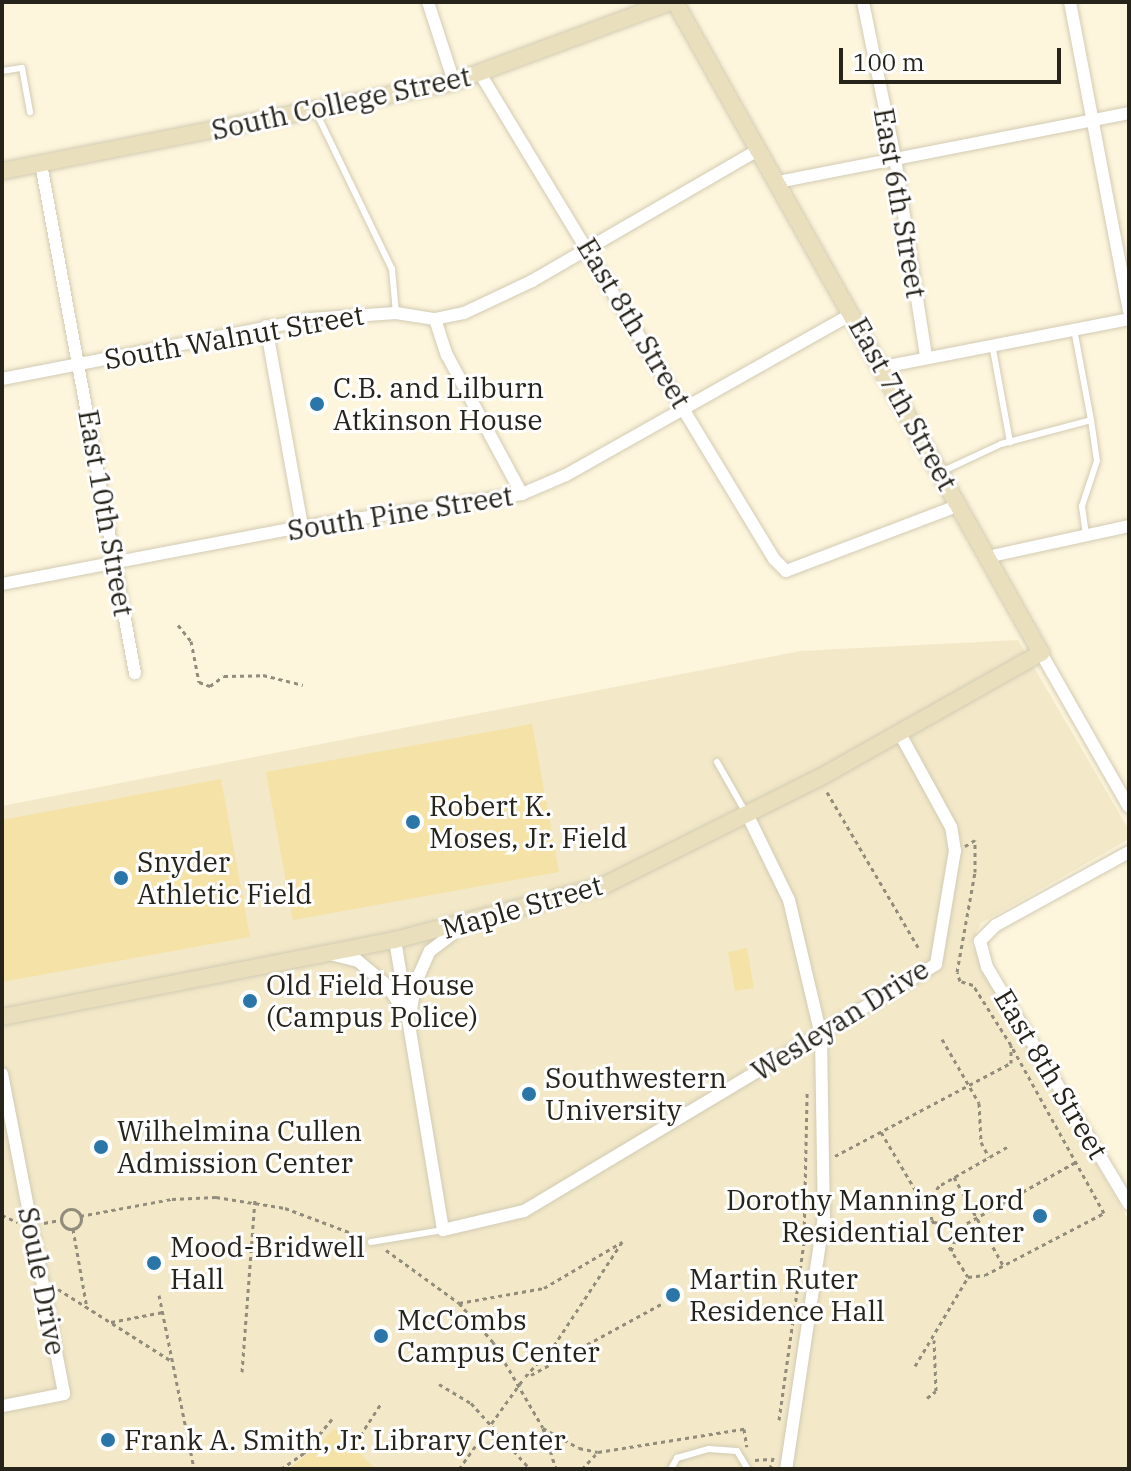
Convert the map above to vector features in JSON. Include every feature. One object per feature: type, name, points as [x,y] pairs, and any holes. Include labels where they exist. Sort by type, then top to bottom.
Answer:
[{"type":"street","points":[[428,2],[454,82]]},
{"type":"street","name":"South College Street","points":[[2,171],[454,82],[481,75],[673,2]]},
{"type":"street","name":"East 7th Street","points":[[673,2],[760,149],[1129,807]]},
{"type":"street","name":"East 6th Street","points":[[863,2],[895,158],[926,357]]},
{"type":"street","points":[[1070,2],[1129,310]]},
{"type":"street","name":"East 8th Street","points":[[481,75],[589,247],[774,559],[786,571],[960,505]]},
{"type":"street","points":[[778,182],[1129,113]]},
{"type":"street","name":"South Walnut Street","points":[[2,379],[266,326],[396,313],[435,319],[501,297],[760,149]]},
{"type":"street","name":"East 10th Street","points":[[41,164],[135,673]]},
{"type":"street","name":"South Pine Street","points":[[2,584],[302,527],[522,494],[566,475],[852,314]]},
{"type":"street","points":[[435,319],[447,355],[522,494]]},
{"type":"street","points":[[883,367],[1129,319]]},
{"type":"street","points":[[266,326],[302,527]]},
{"type":"street","points":[[987,557],[1129,526]]},
{"type":"street","name":"Maple Street","points":[[2,1017],[395,940],[603,886],[748,816],[1041,653]]},
{"type":"street","name":"Wesleyan Drive","points":[[443,1230],[524,1211],[936,964],[955,851],[951,827],[899,732]]},
{"type":"street","points":[[748,816],[789,900],[821,1035],[825,1162],[816,1290],[786,1469]]},
{"type":"street","name":"East 8th Street","points":[[1129,852],[996,925],[980,941],[987,967],[1129,1204]]},
{"type":"street","points":[[409,1021],[415,984],[430,951],[464,924]]},
{"type":"street","points":[[395,940],[443,1230]]},
{"type":"street","points":[[328,954],[358,961],[387,985],[409,1021]]},
{"type":"street","name":"Soule Drive","points":[[2,1074],[64,1394],[2,1406]]},
{"type":"lane","points":[[2,71],[22,68],[30,112]]},
{"type":"lane","points":[[315,109],[392,269],[396,313]]},
{"type":"lane","points":[[1074,329],[1097,461],[1082,506],[1086,535]]},
{"type":"lane","points":[[992,344],[1010,442]]},
{"type":"lane","points":[[941,472],[1010,442],[1091,420]]},
{"type":"lane","points":[[717,762],[748,816]]},
{"type":"lane","points":[[371,1242],[443,1230]]},
{"type":"lane","points":[[671,1469],[677,1458],[709,1449],[737,1451],[748,1469]]},
{"type":"path","points":[[178,625],[191,641],[199,682],[210,686],[224,676],[263,675],[303,685]]},
{"type":"path","points":[[819,778],[853,844],[886,887],[918,947]]},
{"type":"path","points":[[955,851],[975,840],[972,898],[957,972],[960,981],[973,985],[1011,1045],[1104,1213],[985,1275],[968,1277]]},
{"type":"path","points":[[942,1039],[979,1103],[981,1142],[989,1157]]},
{"type":"path","points":[[825,1162],[967,1083],[1011,1063],[1011,1045]]},
{"type":"path","points":[[778,1430],[804,1241],[807,1091]]},
{"type":"path","points":[[881,1132],[968,1277]]},
{"type":"path","points":[[928,1211],[931,1194],[1007,1147]]},
{"type":"path","points":[[932,1220],[943,1227],[960,1227],[1076,1162]]},
{"type":"path","points":[[954,1177],[1003,1265]]},
{"type":"path","points":[[38,1224],[61,1220],[69,1209],[80,1216],[172,1199],[255,1200],[326,1221],[371,1242],[459,1303],[517,1382],[543,1428],[556,1469]]},
{"type":"path","points":[[242,1372],[255,1200]]},
{"type":"path","points":[[80,1216],[73,1229],[87,1308]]},
{"type":"path","points":[[61,1220],[73,1229]]},
{"type":"path","points":[[951,1253],[960,1227]]},
{"type":"path","points":[[459,1303],[544,1288],[622,1242],[555,1344],[524,1378]]},
{"type":"path","points":[[915,1366],[934,1340],[968,1277]]},
{"type":"path","points":[[42,1278],[173,1362]]},
{"type":"path","points":[[159,1295],[194,1469]]},
{"type":"path","points":[[459,1469],[517,1382],[661,1304]]},
{"type":"path","points":[[110,1322],[163,1312]]},
{"type":"path","points":[[927,1398],[936,1391],[934,1340]]},
{"type":"path","points":[[439,1384],[471,1403],[530,1469]]},
{"type":"path","points":[[356,1442],[382,1402]]},
{"type":"path","points":[[281,1469],[304,1453],[332,1419]]},
{"type":"path","points":[[543,1428],[563,1441],[598,1452],[744,1429],[750,1455],[760,1461],[770,1459]]},
{"type":"path","points":[[770,1469],[770,1459],[777,1441]]},
{"type":"path","points":[[582,1469],[598,1452]]},
{"type":"shaded area","name":"Southwestern University","points":[[1018,640],[1129,830],[1129,839],[981,923],[971,944],[1129,1221],[1129,1469],[2,1469],[2,806],[800,651]]},
{"type":"shaded area","name":"Robert K. Moses, Jr. Field","points":[[532,724],[559,872],[293,920],[266,772]]},
{"type":"shaded area","name":"Snyder Athletic Field","points":[[221,779],[250,937],[2,982],[2,820]]},
{"type":"shaded area","points":[[747,948],[754,988],[735,991],[728,952]]},
{"type":"shaded area","points":[[335,1428],[375,1469],[288,1469],[308,1454]]},
{"type":"place","name":"C.B. and Lilburn Atkinson House","points":[[317,404]]},
{"type":"place","name":"Robert K. Moses, Jr. Field","points":[[413,822]]},
{"type":"place","name":"Snyder Athletic Field","points":[[121,878]]},
{"type":"place","name":"Old Field House (Campus Police)","points":[[250,1001]]},
{"type":"place","name":"Southwestern University","points":[[529,1094]]},
{"type":"place","name":"Wilhelmina Cullen Admission Center","points":[[101,1147]]},
{"type":"place","name":"Dorothy Manning Lord Residential Center","points":[[1040,1216]]},
{"type":"place","name":"Mood-Bridwell Hall","points":[[154,1263]]},
{"type":"place","name":"Martin Ruter Residence Hall","points":[[673,1295]]},
{"type":"place","name":"McCombs Campus Center","points":[[381,1336]]},
{"type":"place","name":"Frank A. Smith, Jr. Library Center","points":[[108,1440]]}]
